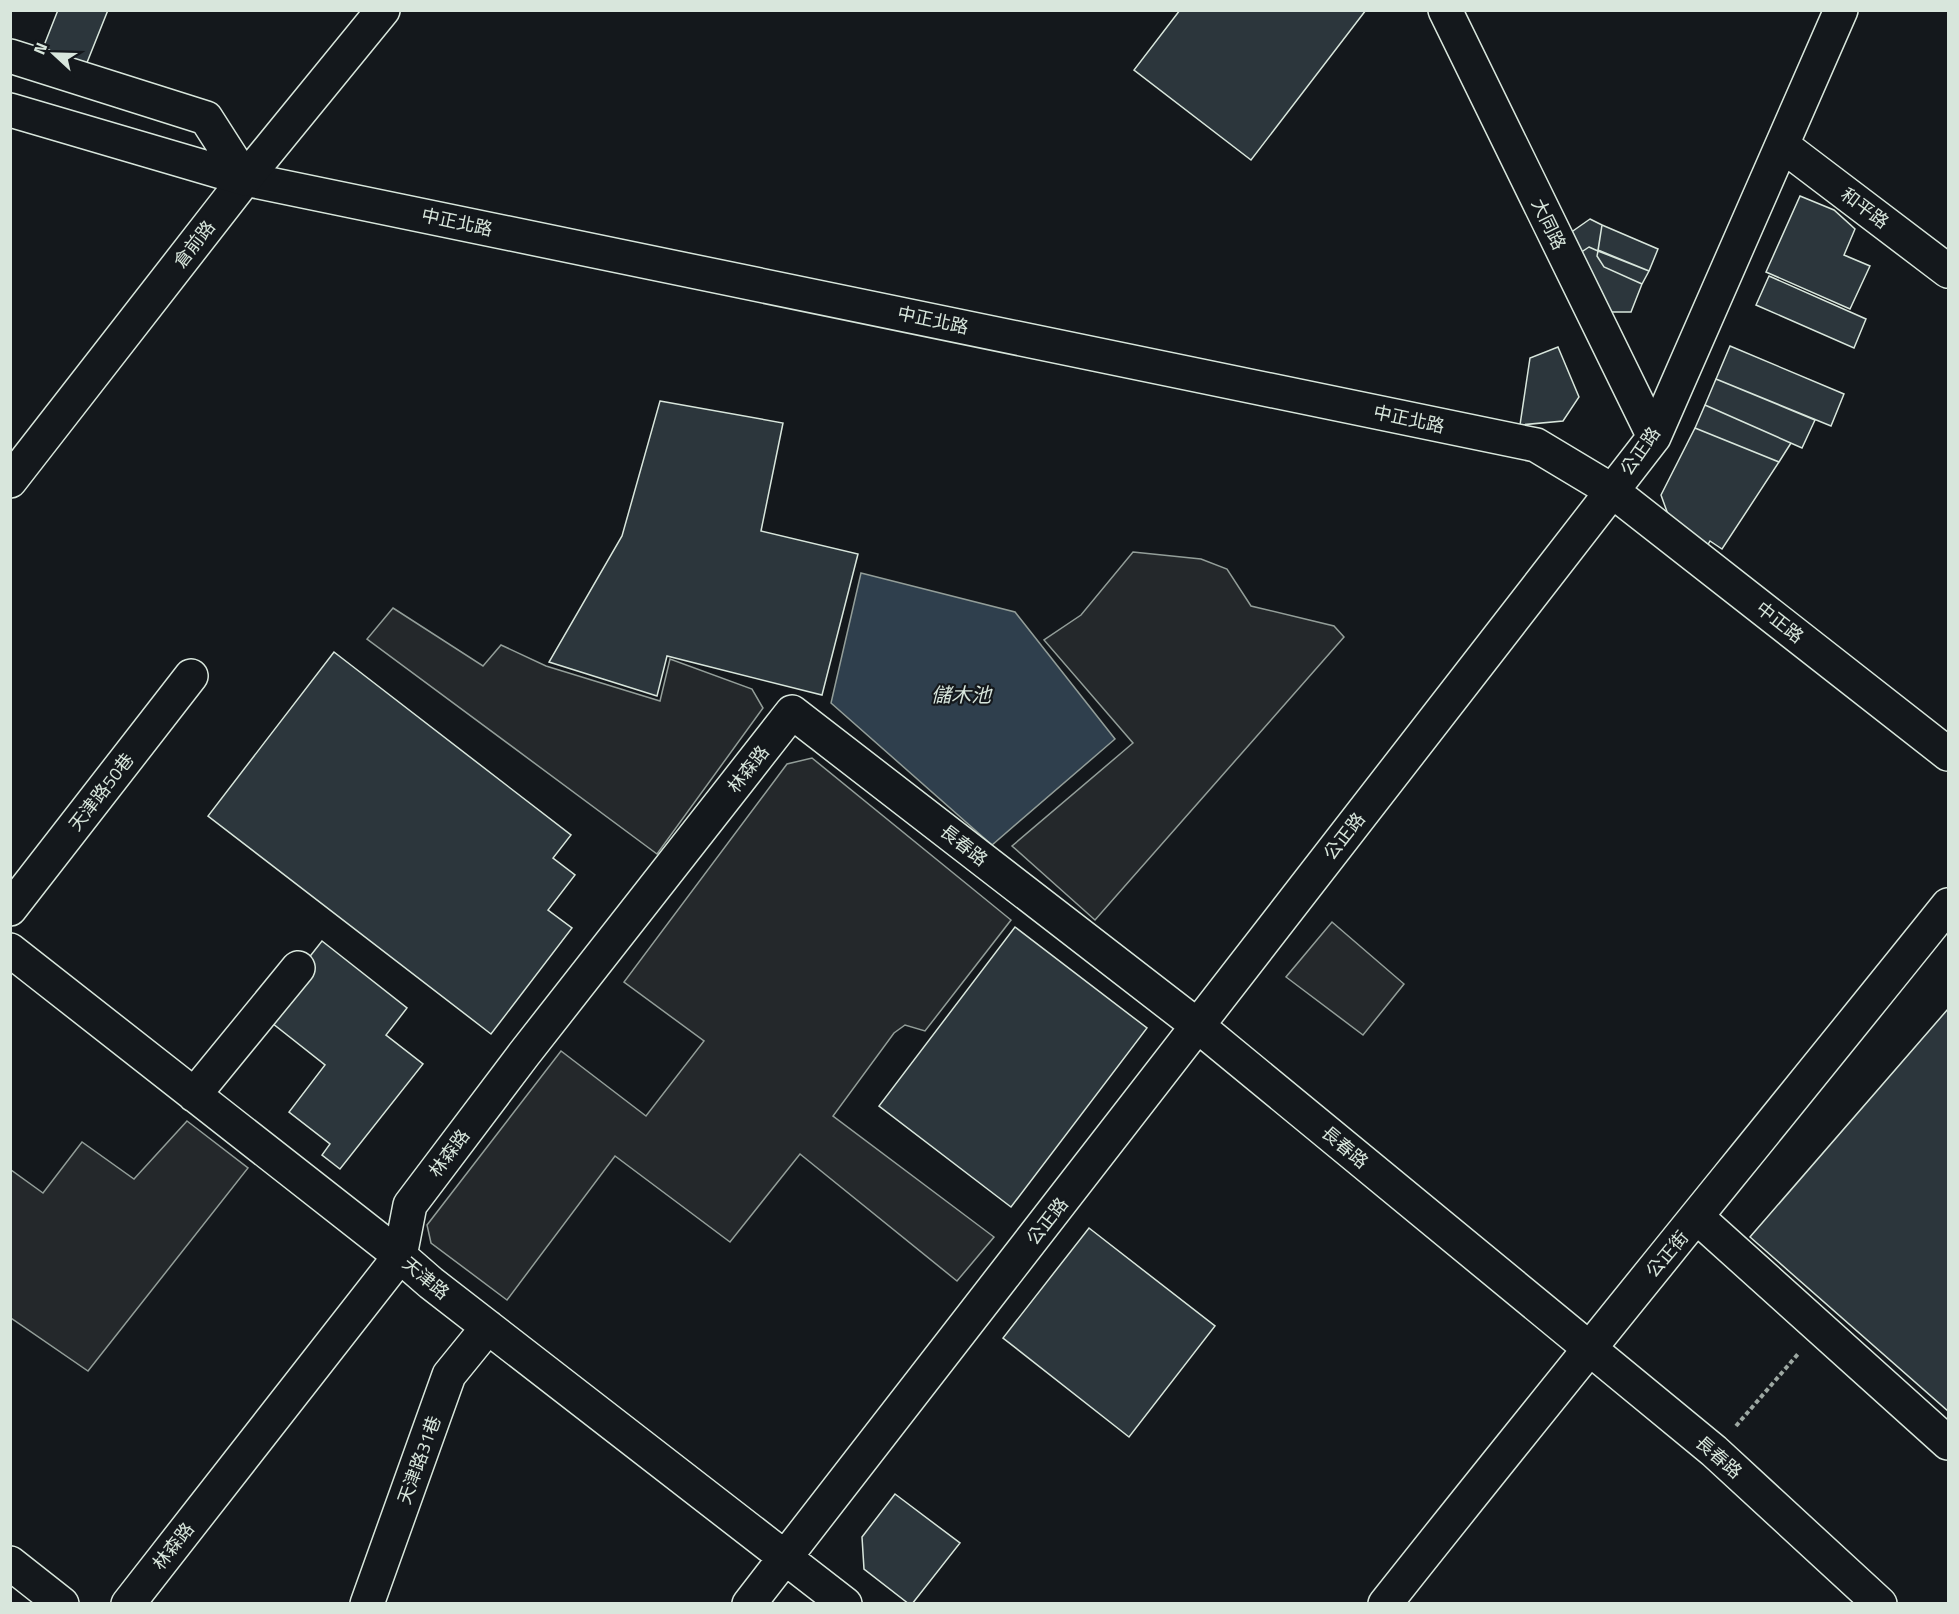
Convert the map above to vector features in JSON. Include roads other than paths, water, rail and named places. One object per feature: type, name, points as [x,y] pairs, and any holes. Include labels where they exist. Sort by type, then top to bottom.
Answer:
[{"type":"street","name":"倉前路","points":[[10,481],[245,178],[383,10]]},
{"type":"street","name":"大同路","points":[[1445,10],[1654,437]]},
{"type":"street","name":"公正路","points":[[749,1604],[1654,437],[1841,10]]},
{"type":"street","points":[[10,56],[206,118],[245,178]]},
{"type":"street","name":"中正北路","points":[[10,110],[245,178],[1536,445],[1611,490]]},
{"type":"street","name":"和平路","points":[[1782,145],[1948,271]]},
{"type":"street","name":"中正路","points":[[1611,490],[1948,754]]},
{"type":"street","name":"天津路50巷","points":[[10,909],[191,676]]},
{"type":"street","name":"長春路","points":[[792,712],[1198,1026],[1714,1451],[1880,1604]]},
{"type":"street","name":"林森路","points":[[128,1604],[400,1256],[410,1205],[524,1054],[792,712]]},
{"type":"street","name":"公正街","points":[[1385,1604],[1588,1348],[1698,1218],[1948,905]]},
{"type":"street","name":"天津路","points":[[10,950],[844,1604]]},
{"type":"street","points":[[194,1095],[298,968]]},
{"type":"street","points":[[1698,1218],[1948,1443]]},
{"type":"street","name":"天津路31巷","points":[[367,1604],[449,1375],[488,1327]]},
{"type":"street","points":[[10,1563],[62,1604]]},
{"type":"water","name":"儲木池","points":[[861,573],[1015,612],[1115,739],[992,845],[831,703]]}]
